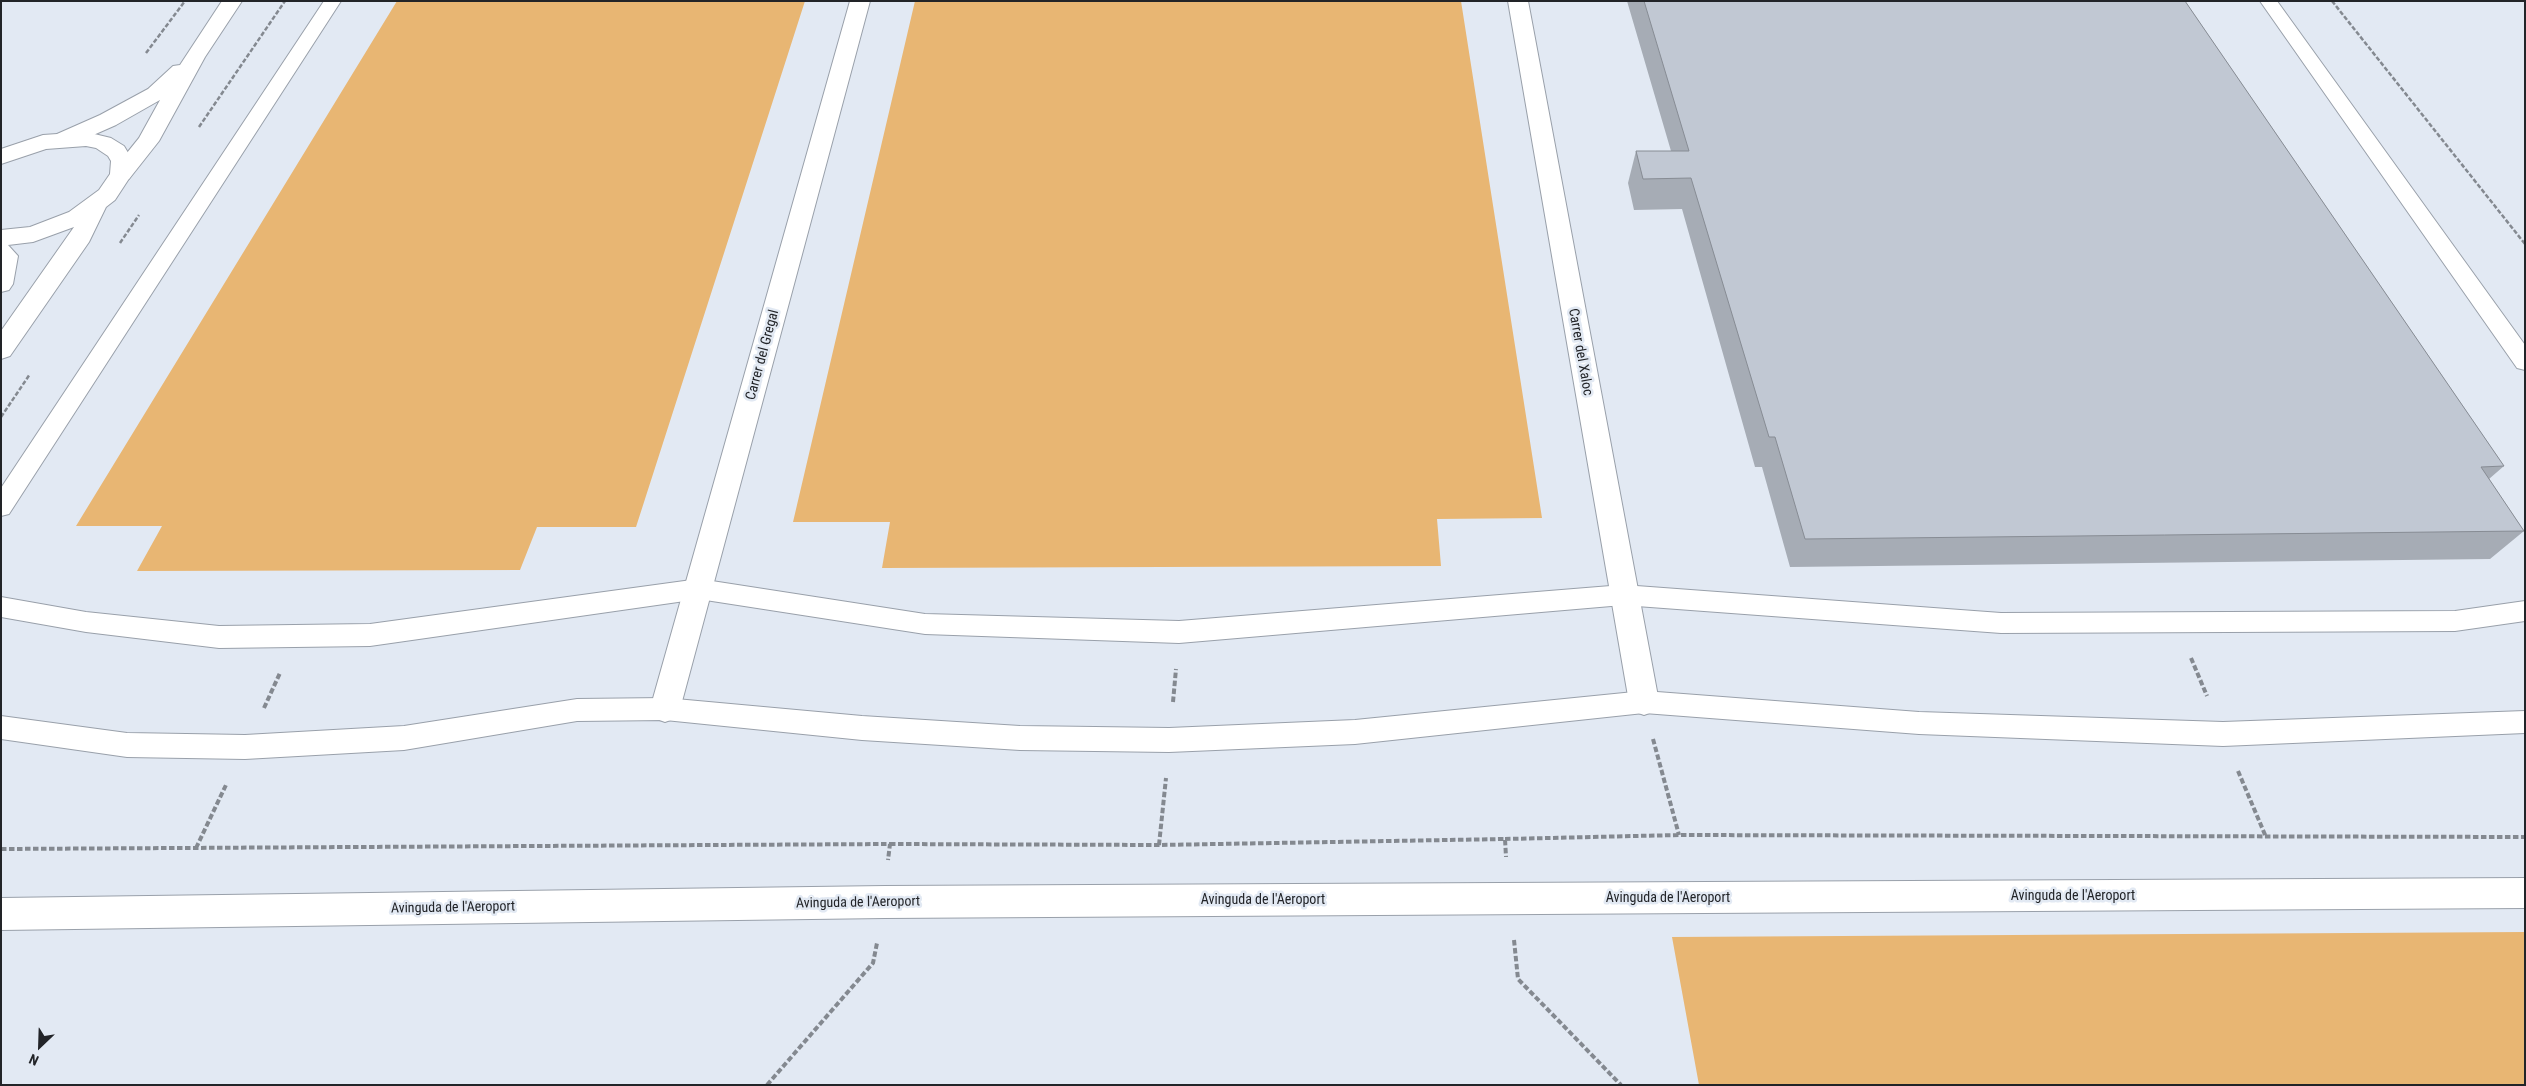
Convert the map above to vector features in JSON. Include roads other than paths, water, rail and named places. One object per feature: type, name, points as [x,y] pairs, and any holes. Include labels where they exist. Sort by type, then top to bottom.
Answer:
[{"type":"street","points":[[1,238],[33,234],[56,227],[95,206],[107,196],[121,174],[148,142],[195,57],[232,1]]},
{"type":"street","name":"Carrer del Gregal","points":[[665,709],[860,1]]},
{"type":"street","name":"Carrer del Xaloc","points":[[1518,1],[1623,595],[1644,702]]},
{"type":"street","points":[[65,139],[108,120],[156,94],[195,57]]},
{"type":"street","points":[[1,157],[43,142],[86,139],[104,143],[116,151],[122,162],[121,174]]},
{"type":"street","points":[[1,350],[81,236],[95,206]]},
{"type":"street","points":[[1,251],[6,256],[1,284]]},
{"type":"street","name":"Avinguda de l'Aeroport","points":[[1,914],[895,902],[2525,893]]},
{"type":"lane","points":[[1,507],[333,1]]},
{"type":"lane","points":[[2268,1],[2525,362]]},
{"type":"lane","points":[[1,607],[86,622],[219,637],[370,635],[699,589],[925,624],[1179,632],[1623,595],[2001,624],[2455,621],[2525,611]]},
{"type":"lane","points":[[1,727],[127,745],[245,747],[404,738],[577,710],[665,709],[862,728],[1020,738],[1169,740],[1355,732],[1644,702],[1919,723],[2224,734],[2525,722]]}]
